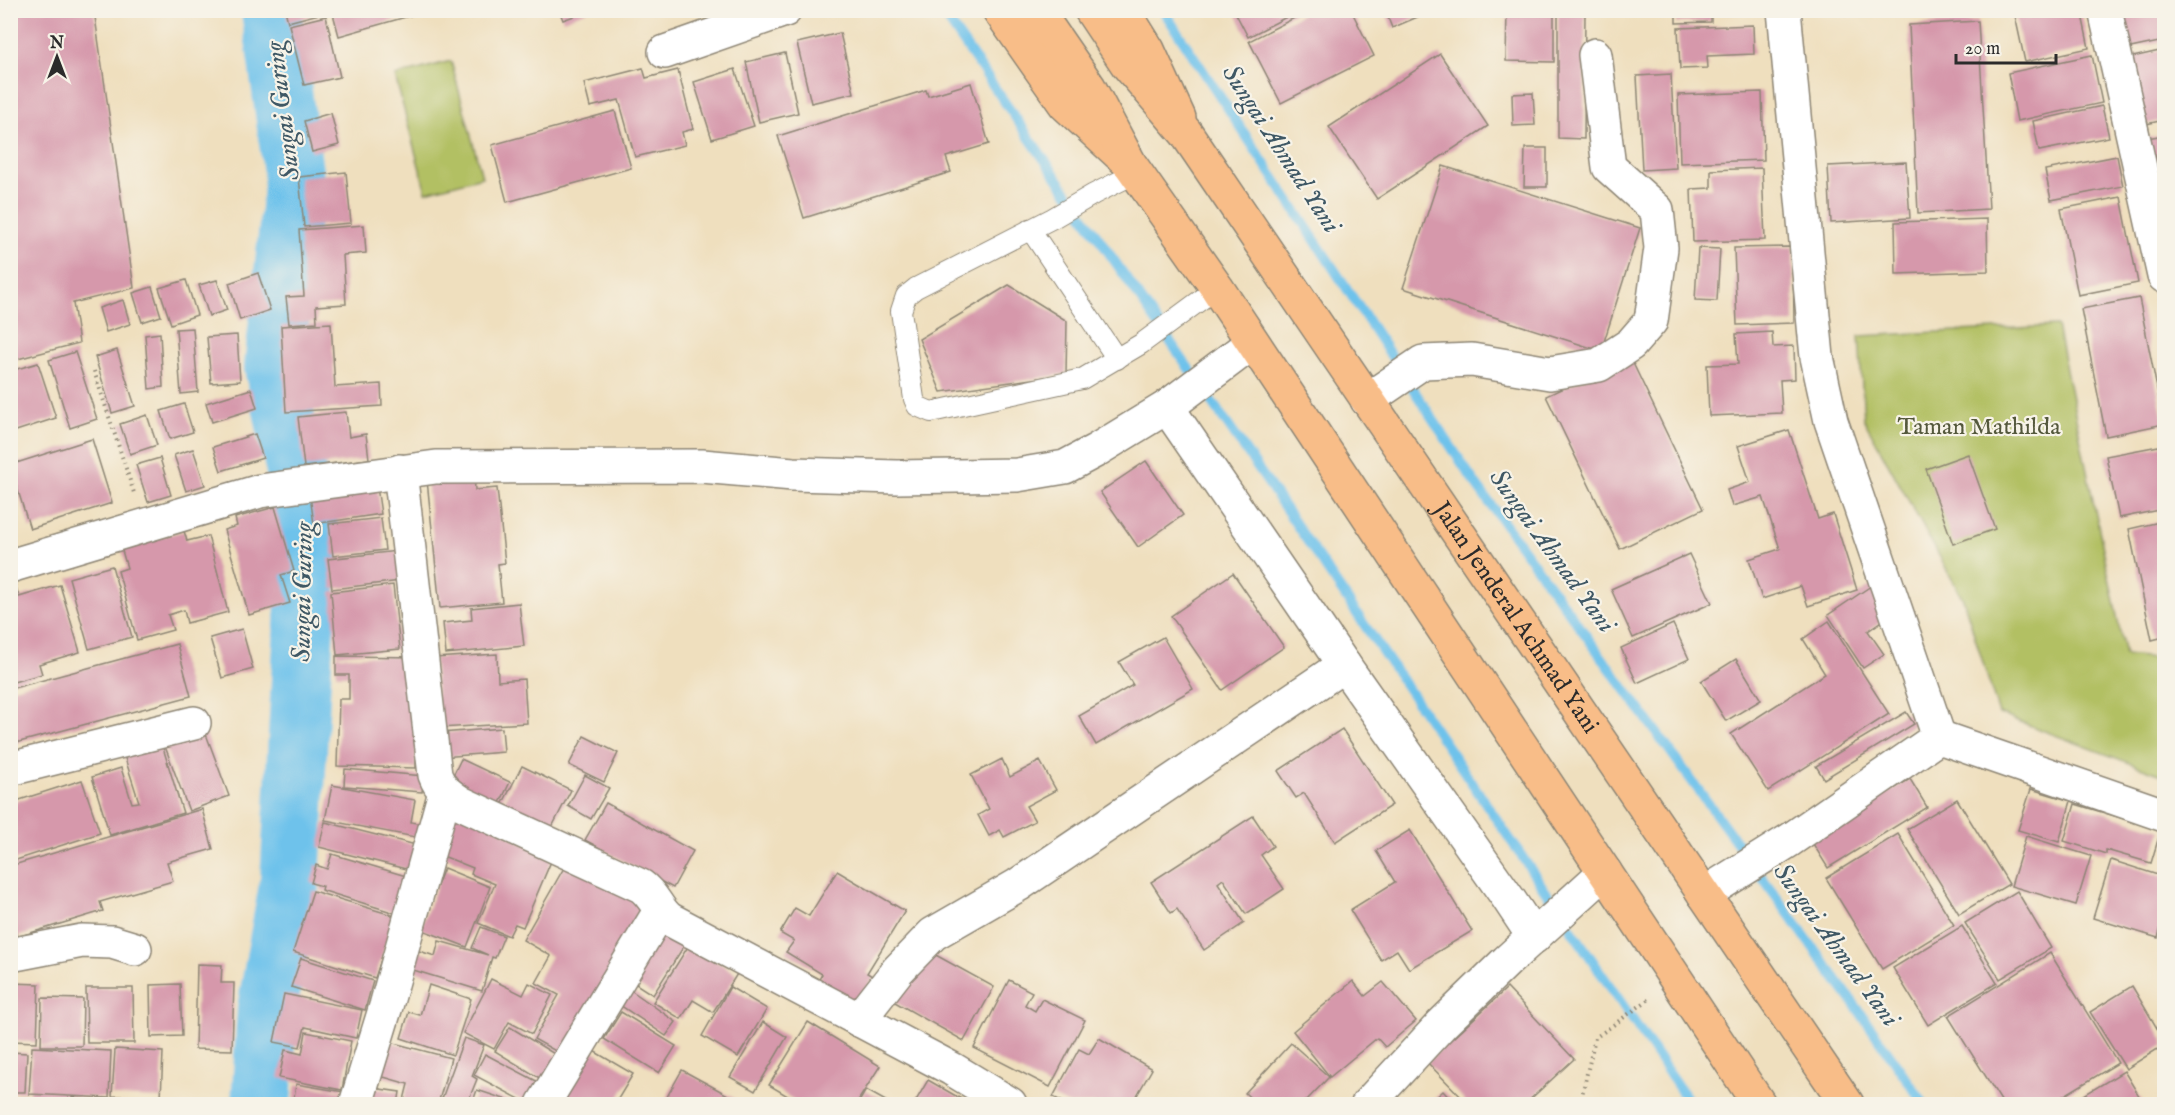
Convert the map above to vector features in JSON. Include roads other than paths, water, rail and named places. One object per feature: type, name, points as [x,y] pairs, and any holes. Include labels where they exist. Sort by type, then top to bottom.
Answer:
[{"type":"main road","points":[[999,10],[1065,104],[1133,169]]},
{"type":"main road","points":[[1036,10],[1089,87],[1133,169],[1217,288],[1759,1104]]},
{"type":"main road","name":"Jalan Jenderal Achmad Yani","points":[[1091,10],[1127,64],[1186,133],[1379,392],[1713,889],[1847,1104]]},
{"type":"main road","name":"Jalan Jenderal Achmad Yani","points":[[1124,10],[1148,51],[1186,133]]},
{"type":"street","points":[[664,52],[785,10]]},
{"type":"street","points":[[1784,10],[1817,357],[1831,421],[1939,737]]},
{"type":"street","points":[[2104,10],[2164,276]]},
{"type":"street","points":[[1379,392],[1423,362],[1472,360],[1550,373],[1599,365],[1631,344],[1651,321],[1661,248],[1657,210],[1609,167],[1595,55]]},
{"type":"street","points":[[10,566],[260,491],[436,467],[702,466],[793,474],[862,476],[1017,475],[1065,467],[1095,452],[1173,402],[1223,367],[1252,343]]},
{"type":"street","points":[[1173,402],[1344,666],[1534,937]]},
{"type":"street","points":[[400,471],[435,775],[445,792],[461,803],[641,886],[651,893],[660,912],[669,919],[952,1069],[1010,1104]]},
{"type":"street","points":[[859,1020],[898,970],[933,934],[1018,885],[1344,666]]},
{"type":"street","points":[[10,769],[194,723]]},
{"type":"street","points":[[1939,737],[2164,815]]},
{"type":"street","points":[[1713,889],[1939,737]]},
{"type":"street","points":[[356,1104],[386,1006],[445,792]]},
{"type":"street","points":[[1368,1104],[1442,1024],[1605,872]]},
{"type":"street","points":[[543,1104],[660,912]]},
{"type":"street","points":[[10,955],[82,941],[112,942],[135,949]]},
{"type":"lane","points":[[1133,169],[1053,218],[916,288],[906,296],[901,311],[917,406],[931,412],[1083,379],[1141,344],[1217,288]]},
{"type":"lane","points":[[1030,229],[1117,359]]},
{"type":"waterway","name":"Sungai Guring","points":[[261,1104],[267,1009],[290,880],[309,533],[274,367],[294,179],[271,10]]},
{"type":"waterway","name":"Sungai Ahmad Yani","points":[[941,10],[1268,483],[1690,1104]]},
{"type":"waterway","name":"Sungai Ahmad Yani","points":[[1163,10],[1475,483],[1860,1012],[1924,1104]]},
{"type":"park label","name":"Taman Mathilda","points":[[1979,427]]}]
